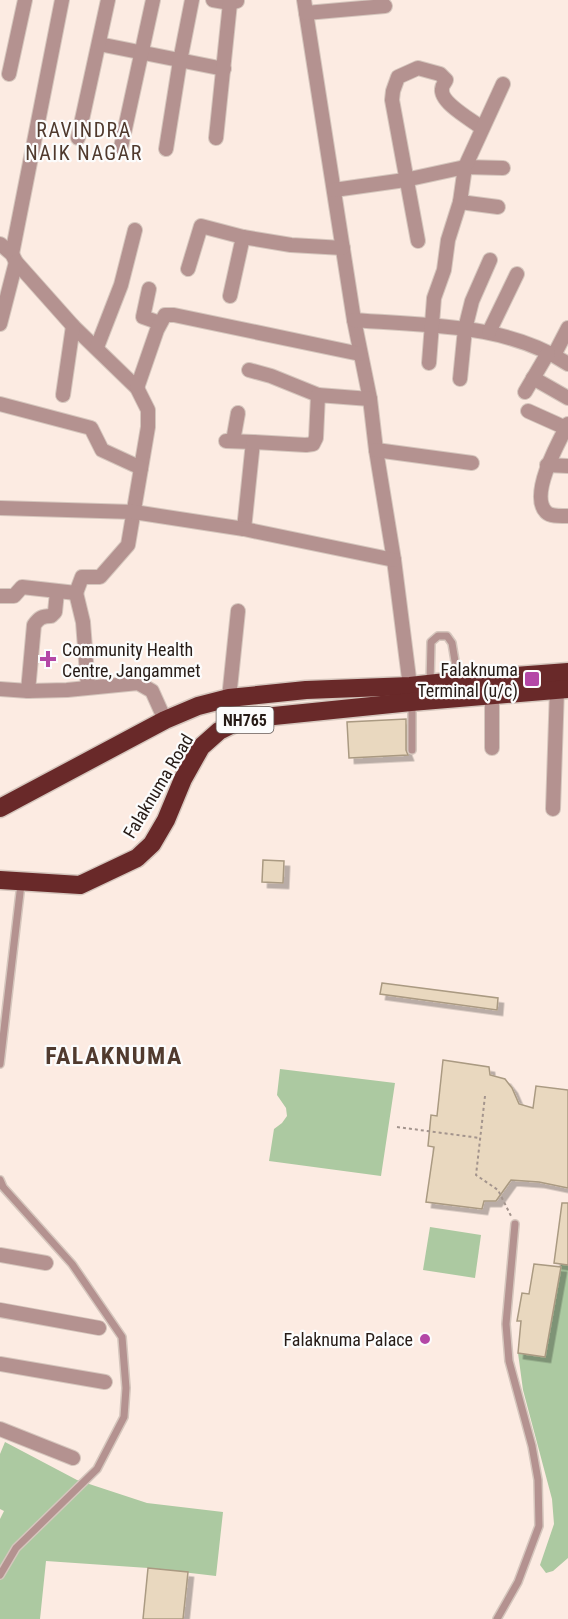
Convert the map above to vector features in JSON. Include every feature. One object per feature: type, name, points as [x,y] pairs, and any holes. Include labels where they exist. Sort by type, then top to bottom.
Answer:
[{"type":"highway","name":"Falaknuma Road","points":[[0,880],[80,885],[137,858],[152,844],[166,820],[183,778],[201,747],[219,731],[237,722],[411,694],[430,684],[568,672]]},
{"type":"highway","name":"Falaknuma Road","points":[[0,808],[165,720],[198,706],[229,698],[296,691],[492,694],[562,689]]},
{"type":"street","points":[[9,74],[25,0]]},
{"type":"street","points":[[0,324],[62,0]]},
{"type":"street","points":[[78,138],[108,0]]},
{"type":"street","points":[[121,147],[153,0]]},
{"type":"street","points":[[166,149],[192,0]]},
{"type":"street","points":[[213,0],[235,2],[216,138]]},
{"type":"street","points":[[385,6],[305,6],[354,320],[370,399],[411,694]]},
{"type":"street","points":[[99,44],[224,69]]},
{"type":"street","points":[[418,241],[392,100],[398,77],[418,68],[440,74],[446,80],[442,89],[443,97],[482,128]]},
{"type":"street","points":[[429,363],[434,298],[444,270],[448,240],[460,202],[465,167],[503,84]]},
{"type":"street","points":[[334,190],[405,180],[465,167],[503,168]]},
{"type":"street","points":[[460,202],[498,207]]},
{"type":"street","points":[[188,269],[201,226],[243,237],[291,245],[343,248]]},
{"type":"street","points":[[97,347],[121,285],[135,230]]},
{"type":"street","points":[[230,296],[243,237]]},
{"type":"street","points":[[0,244],[73,326],[137,388],[148,410],[148,427],[128,544],[100,577],[82,577],[76,594],[83,622],[88,687]]},
{"type":"street","points":[[460,379],[465,329],[472,301],[490,260]]},
{"type":"street","points":[[489,332],[517,274]]},
{"type":"street","points":[[150,290],[144,317],[160,323]]},
{"type":"street","points":[[137,388],[160,323],[165,315],[360,354]]},
{"type":"street","points":[[354,320],[489,332],[551,354],[568,364]]},
{"type":"street","points":[[63,394],[73,326]]},
{"type":"street","points":[[525,392],[532,378],[568,328]]},
{"type":"street","points":[[249,370],[271,376],[318,395],[370,399]]},
{"type":"street","points":[[532,378],[568,398]]},
{"type":"street","points":[[238,413],[230,441],[313,444],[316,438],[318,395]]},
{"type":"street","points":[[0,404],[91,428],[102,450],[141,468]]},
{"type":"street","points":[[528,411],[567,426],[547,465],[541,498],[542,506],[551,516],[568,516]]},
{"type":"street","points":[[244,529],[253,442]]},
{"type":"street","points":[[376,450],[472,463]]},
{"type":"street","points":[[547,465],[568,466]]},
{"type":"street","points":[[0,508],[134,512],[244,529],[394,560]]},
{"type":"street","points":[[0,596],[14,596],[22,587],[76,594]]},
{"type":"street","points":[[28,692],[34,626],[39,619],[51,616],[55,612],[57,592]]},
{"type":"street","points":[[229,698],[238,611]]},
{"type":"street","points":[[0,689],[28,692],[138,683],[152,691],[165,720]]},
{"type":"street","points":[[553,809],[561,777],[562,689]]},
{"type":"street","points":[[492,694],[492,748]]},
{"type":"street","points":[[0,1255],[46,1263]]},
{"type":"street","points":[[0,1310],[99,1328]]},
{"type":"street","points":[[0,1364],[105,1382]]},
{"type":"street","points":[[0,1429],[73,1458]]},
{"type":"lane","points":[[430,684],[430,642],[443,636],[448,637],[452,643],[458,680]]},
{"type":"lane","points":[[411,694],[412,750]]},
{"type":"lane","points":[[0,1064],[21,881]]},
{"type":"lane","points":[[0,1180],[3,1187],[72,1264],[122,1337],[126,1388],[124,1417],[97,1469],[16,1548],[0,1575]]},
{"type":"lane","points":[[497,1619],[518,1582],[539,1526],[538,1480],[532,1446],[509,1361],[506,1324],[515,1224]]},
{"type":"path","points":[[485,1096],[476,1175],[498,1190],[515,1224]]},
{"type":"path","points":[[397,1127],[480,1138]]},
{"type":"green space","points":[[280,1069],[395,1083],[381,1176],[269,1161],[274,1129],[287,1116],[286,1108],[277,1095]]},
{"type":"green space","points":[[430,1227],[481,1235],[475,1278],[423,1270]]},
{"type":"green space","points":[[561,1264],[568,1265],[568,1558],[553,1571],[546,1573],[540,1565],[554,1524],[552,1499],[523,1390],[518,1353],[545,1357]]},
{"type":"green space","points":[[5,1442],[77,1480],[147,1503],[223,1512],[216,1576],[148,1568],[46,1561],[40,1619],[0,1619],[0,1519],[4,1511],[0,1509],[0,1454]]},
{"type":"building","points":[[406,719],[408,755],[349,758],[347,722]]},
{"type":"building","points":[[263,860],[284,861],[283,883],[262,882]]},
{"type":"building","points":[[382,983],[498,998],[497,1010],[380,994]]},
{"type":"building","points":[[443,1060],[489,1067],[490,1075],[505,1079],[519,1104],[533,1108],[536,1086],[568,1090],[568,1188],[539,1182],[511,1180],[496,1201],[484,1201],[482,1209],[426,1202],[434,1147],[428,1146],[431,1115],[437,1116]]},
{"type":"building","points":[[562,1203],[568,1203],[568,1265],[554,1263]]},
{"type":"building","points":[[534,1264],[561,1267],[545,1357],[518,1353],[521,1321],[517,1321],[522,1293],[529,1294]]},
{"type":"building","points":[[148,1568],[188,1572],[183,1619],[143,1619]]},
{"type":"place","name":"Community Health Centre, Jangammet","points":[[48,659]]},
{"type":"place","name":"Falaknuma Terminal (u/c)","points":[[532,679]]},
{"type":"place","name":"Falaknuma Palace","points":[[425,1339]]},
{"type":"district","name":"RAVINDRA NAIK NAGAR","points":[[84,142]]},
{"type":"district","name":"FALAKNUMA","points":[[114,1056]]}]
